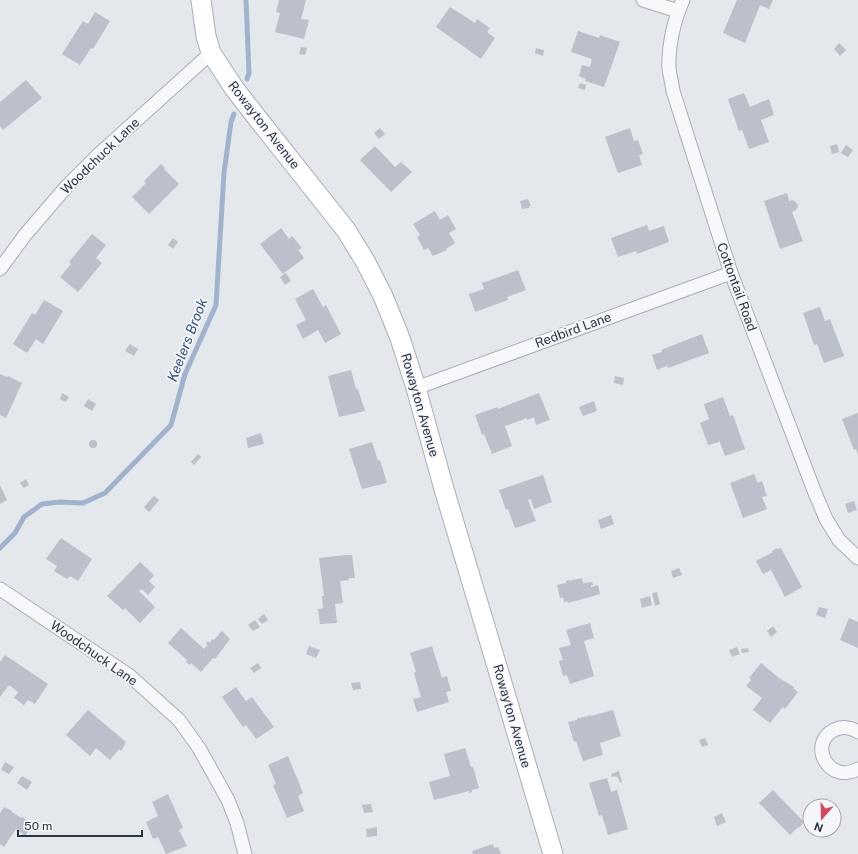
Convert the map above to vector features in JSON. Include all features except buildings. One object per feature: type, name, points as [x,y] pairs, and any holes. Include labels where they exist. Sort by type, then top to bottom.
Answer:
[{"type":"street","name":"Rowayton Avenue","points":[[201,0],[206,36],[211,53],[234,88],[342,224],[365,261],[383,296],[400,338],[416,388],[444,489],[553,854]]},
{"type":"street","points":[[643,0],[680,6]]},
{"type":"street","name":"Cottontail Road","points":[[680,6],[671,44],[669,68],[673,91],[731,273],[815,494],[826,519],[839,540],[858,558]]},
{"type":"street","name":"Woodchuck Lane","points":[[0,269],[37,220],[67,186],[211,53]]},
{"type":"street","name":"Redbird Lane","points":[[416,388],[731,273]]},
{"type":"street","name":"Woodchuck Lane","points":[[0,589],[130,676],[178,720],[199,748],[228,800],[238,824],[245,854]]},
{"type":"street","points":[[858,732],[854,729],[846,727],[838,728],[831,732],[825,738],[822,746],[822,754],[827,764],[837,772],[853,772],[858,769]]},
{"type":"waterway","name":"Keelers Brook","points":[[246,0],[249,73],[247,79]]},
{"type":"waterway","name":"Keelers Brook","points":[[0,548],[15,533],[24,517],[42,504],[60,502],[83,503],[105,493],[171,425],[185,374],[216,305],[224,173],[231,122],[234,114]]}]
